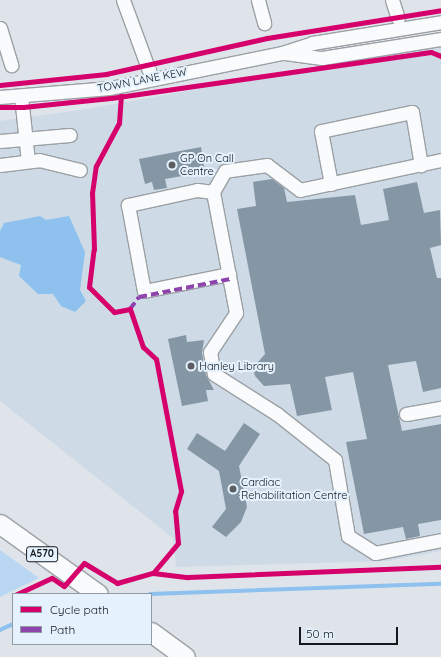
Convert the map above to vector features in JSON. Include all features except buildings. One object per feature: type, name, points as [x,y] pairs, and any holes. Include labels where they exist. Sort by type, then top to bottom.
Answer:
[{"type":"highway","name":"A570","points":[[0,524],[91,589]]},
{"type":"highway","points":[[152,633],[177,655]]},
{"type":"street","points":[[123,0],[152,79]]},
{"type":"street","points":[[258,0],[264,23]]},
{"type":"street","points":[[392,0],[398,18]]},
{"type":"street","name":"TOWN LANE KEW","points":[[0,97],[110,88],[282,53],[312,43],[441,22]]},
{"type":"street","points":[[0,28],[11,65]]},
{"type":"street","name":"TOWN LANE KEW","points":[[282,53],[322,58],[441,39]]},
{"type":"street","points":[[21,96],[28,161]]},
{"type":"street","points":[[331,184],[321,131],[412,112],[421,164]]},
{"type":"street","points":[[0,141],[70,135]]},
{"type":"street","points":[[441,160],[300,190],[267,165],[225,171],[213,192],[236,313],[210,352],[214,374],[277,414],[335,460],[348,536],[375,553],[441,540]]},
{"type":"street","points":[[0,165],[28,161],[62,163],[80,170]]},
{"type":"street","points":[[213,192],[197,190],[128,205],[144,291],[229,274]]},
{"type":"street","points":[[406,414],[441,408]]},
{"type":"shaded area","points":[[441,46],[441,551],[388,561],[176,567],[173,538],[0,401],[0,121],[86,109]]},
{"type":"shaded area","points":[[40,216],[46,220],[69,216],[85,252],[80,290],[86,301],[75,312],[61,306],[53,294],[38,294],[19,276],[21,265],[0,257],[0,231],[4,223]]},
{"type":"shaded area","points":[[0,550],[39,578],[0,597]]},
{"type":"waterway","points":[[152,594],[441,584]]},
{"type":"waterway","points":[[0,630],[12,624]]},
{"type":"marked path","points":[[130,309],[139,297],[230,279]]},
{"type":"cycle path","points":[[0,85],[106,74],[267,38],[441,10]]},
{"type":"cycle path","points":[[0,107],[23,107],[111,98],[431,52],[441,56]]},
{"type":"cycle path","points":[[19,593],[52,578],[64,586],[84,563],[117,583],[153,573],[178,543],[175,511],[181,491],[156,359],[143,347],[130,309],[114,312],[89,287],[94,249],[92,193],[96,166],[119,123],[121,96]]},
{"type":"cycle path","points":[[153,573],[188,577],[441,567]]},
{"type":"place","name":"GP On Call Centre","points":[[172,165]]},
{"type":"place","name":"Hanley Library","points":[[191,366]]},
{"type":"place","name":"Cardiac Rehabilitation Centre","points":[[233,489]]}]
